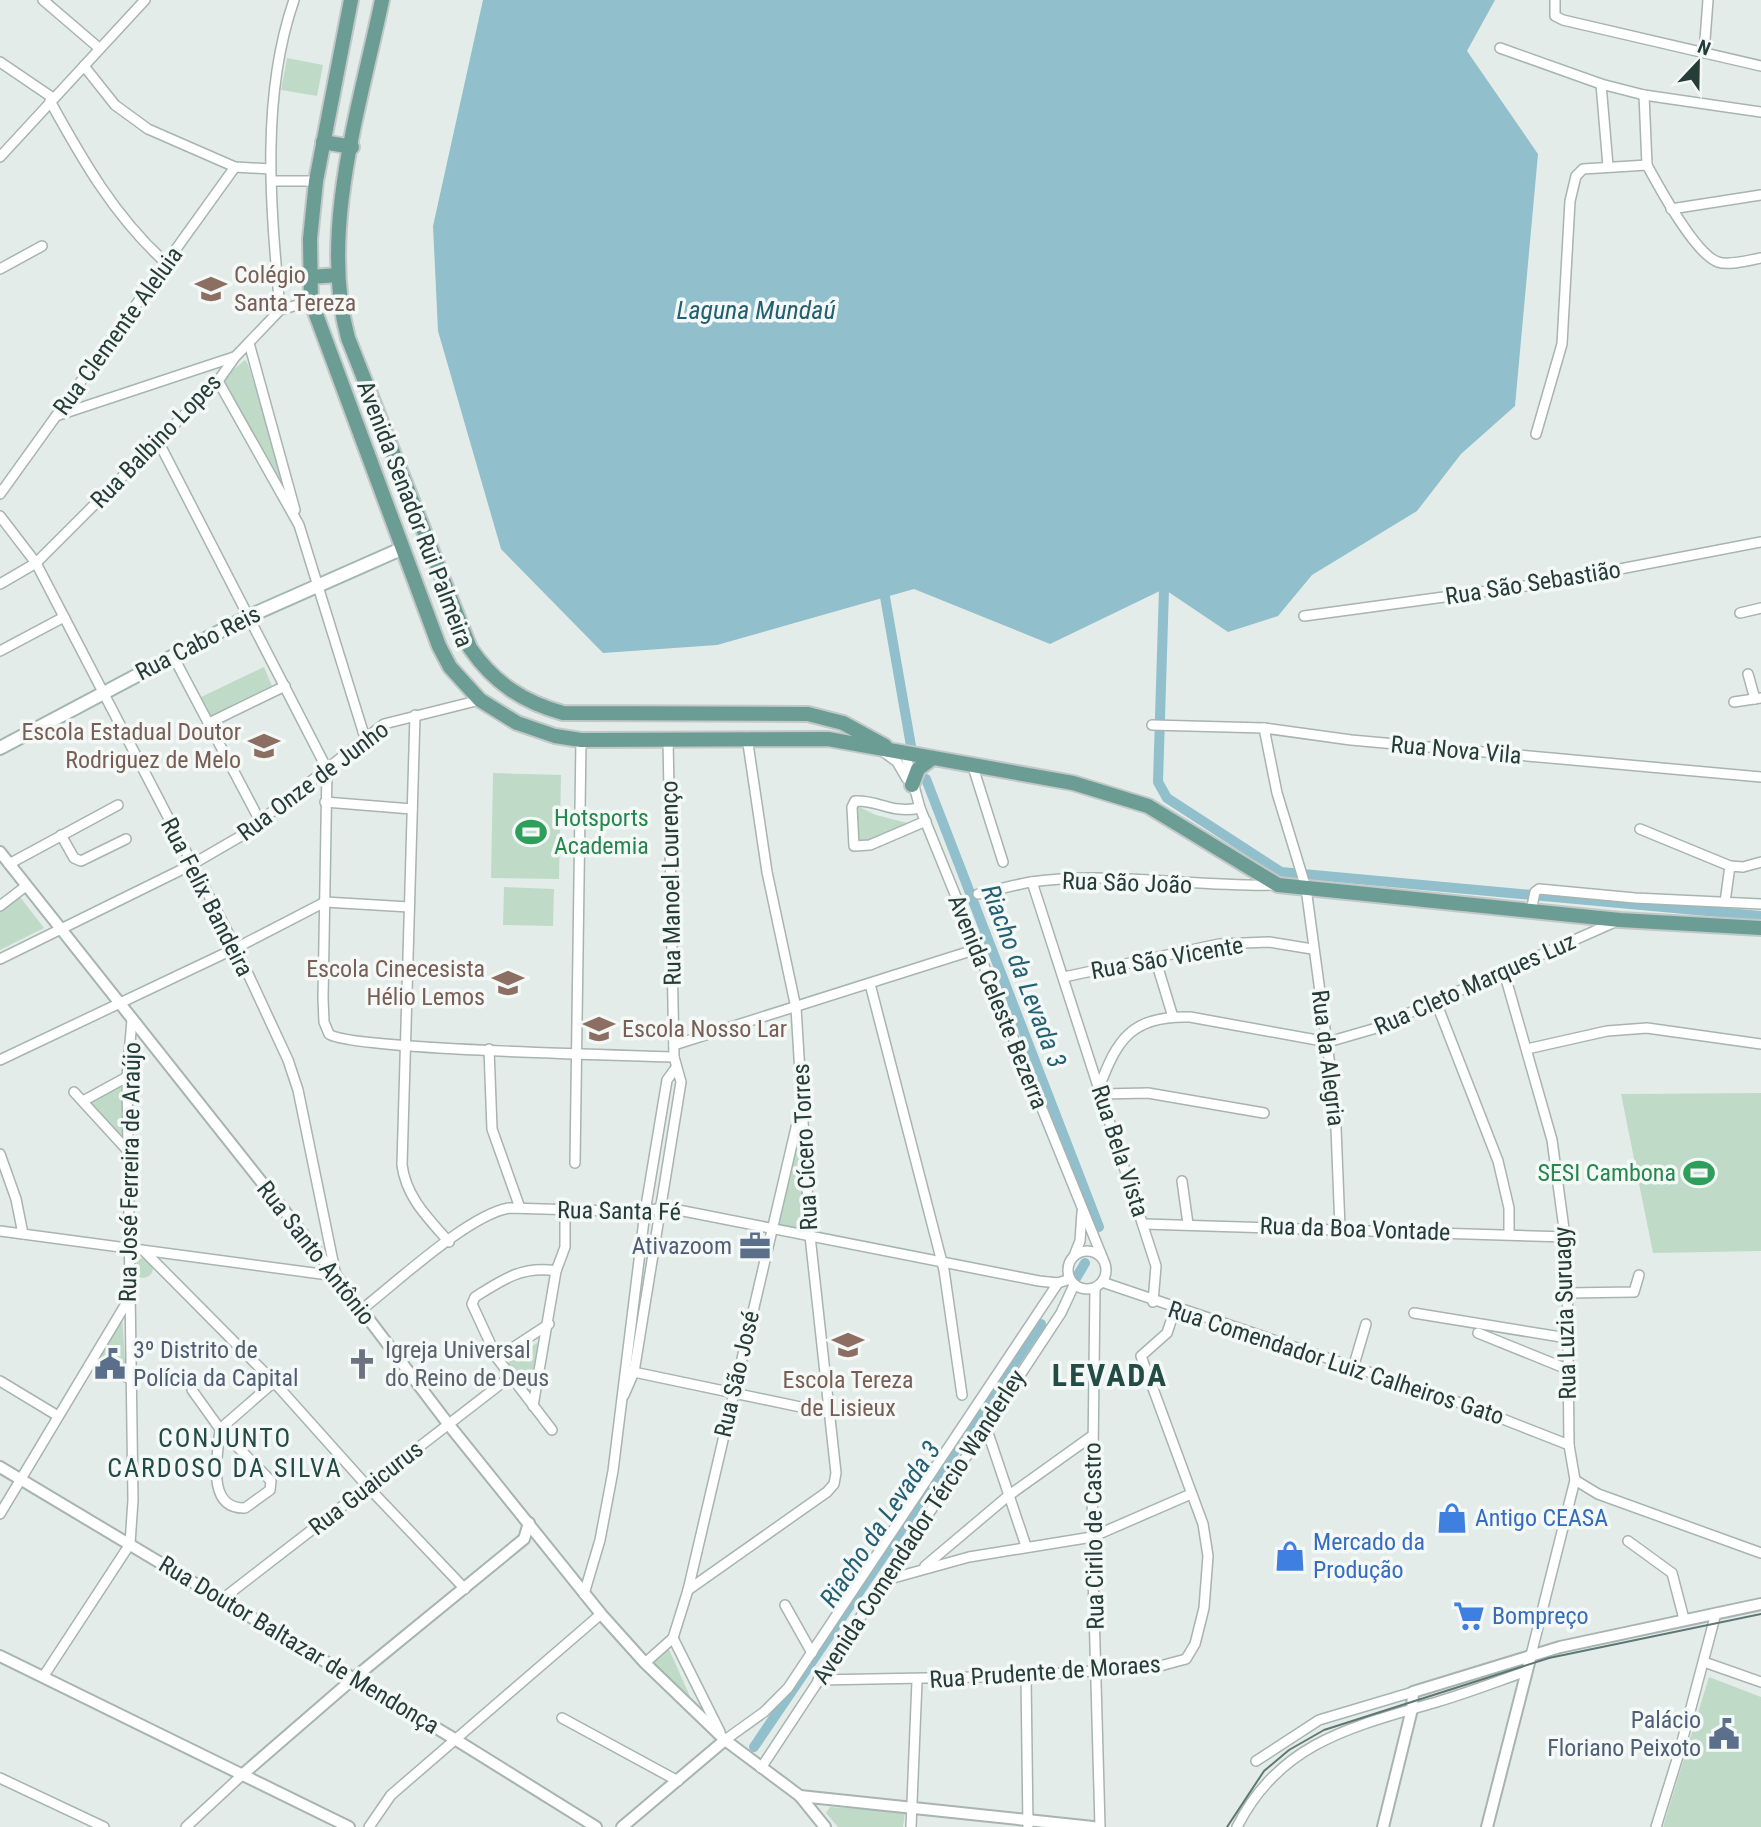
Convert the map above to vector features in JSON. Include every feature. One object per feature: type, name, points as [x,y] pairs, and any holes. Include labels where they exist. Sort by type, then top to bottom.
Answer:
[{"type":"main road","name":"Avenida Senador Rui Palmeira","points":[[351,0],[316,181],[311,301],[439,646],[450,667],[480,700],[536,731],[581,740],[747,737],[828,739],[930,760],[1073,783],[1148,806],[1278,885],[1462,904],[1534,899],[1620,920],[1761,928]]},
{"type":"main road","name":"Avenida Senador Rui Palmeira","points":[[382,0],[339,222],[338,275],[348,338],[470,649],[494,679],[530,702],[563,713],[820,716],[843,723],[900,752]]},
{"type":"main road","points":[[323,142],[352,147]]},
{"type":"main road","points":[[310,277],[338,275]]},
{"type":"main road","name":"Rua Cabo Reis","points":[[0,747],[247,617],[401,549]]},
{"type":"main road","points":[[625,715],[628,728],[625,740]]},
{"type":"main road","points":[[649,715],[643,727],[649,740]]},
{"type":"main road","points":[[913,789],[918,769],[930,760]]},
{"type":"street","points":[[43,0],[99,48]]},
{"type":"street","points":[[0,157],[145,0]]},
{"type":"street","points":[[294,0],[282,51],[270,169],[280,310],[311,301]]},
{"type":"street","points":[[1704,53],[1708,0]]},
{"type":"street","points":[[1555,3],[1555,16],[1563,20],[1761,66]]},
{"type":"street","points":[[1500,48],[1601,84],[1644,95],[1761,111]]},
{"type":"street","points":[[0,62],[52,100],[90,174],[126,221],[166,263]]},
{"type":"street","points":[[84,66],[102,91],[132,119],[235,167],[270,169]]},
{"type":"street","points":[[1601,84],[1608,166]]},
{"type":"street","points":[[1644,95],[1647,165],[1671,209],[1715,261],[1722,263],[1761,258]]},
{"type":"street","points":[[1536,434],[1562,344],[1570,201],[1574,181],[1580,171],[1588,167],[1647,165]]},
{"type":"street","name":"Rua Clemente Aleluia","points":[[0,494],[235,167]]},
{"type":"street","points":[[272,181],[316,181]]},
{"type":"street","points":[[1671,209],[1761,195]]},
{"type":"street","points":[[0,269],[42,246]]},
{"type":"street","name":"Rua Balbino Lopes","points":[[0,584],[36,563],[157,439],[218,381],[234,357],[280,310]]},
{"type":"street","points":[[249,344],[299,525],[365,738]]},
{"type":"street","points":[[56,416],[234,357]]},
{"type":"street","points":[[218,381],[299,525]]},
{"type":"street","points":[[157,439],[327,769],[323,998],[324,1022],[332,1037],[407,1045],[674,1057]]},
{"type":"street","name":"Rua Felix Bandeira","points":[[0,516],[36,563],[236,948],[288,1060],[298,1090],[336,1276]]},
{"type":"street","name":"Rua São Sebastião","points":[[1304,616],[1547,583],[1761,542]]},
{"type":"street","points":[[1740,613],[1761,608]]},
{"type":"street","points":[[0,652],[64,617]]},
{"type":"street","points":[[173,656],[260,821]]},
{"type":"street","points":[[1734,702],[1758,698],[1748,674]]},
{"type":"street","points":[[209,723],[285,686]]},
{"type":"street","name":"Rua Onze de Junho","points":[[0,959],[191,865],[260,821],[365,738],[391,721],[480,700]]},
{"type":"street","points":[[415,715],[404,1179],[415,1203],[449,1242]]},
{"type":"street","name":"Rua Nova Vila","points":[[1157,725],[1264,728],[1351,740],[1761,777]]},
{"type":"street","name":"Rua da Alegria","points":[[1264,728],[1278,793],[1305,887],[1338,1128],[1340,1228]]},
{"type":"street","name":"Rua Cícero Torres","points":[[688,1590],[807,1506],[834,1484],[836,1473],[810,1236],[800,1111],[796,1008],[767,872],[747,737]]},
{"type":"street","name":"Rua Manoel Lourenço","points":[[584,1594],[600,1540],[624,1395],[663,1207],[681,1082],[675,1069],[674,1057],[668,739]]},
{"type":"street","points":[[575,1163],[581,740]]},
{"type":"street","name":"Avenida Celeste Bezerra","points":[[880,749],[897,762],[913,789]]},
{"type":"street","name":"Avenida Celeste Bezerra","points":[[900,752],[920,808],[1103,1259]]},
{"type":"street","points":[[973,767],[1003,862]]},
{"type":"street","points":[[920,808],[897,811],[866,801],[855,802],[852,807],[854,846],[870,845],[926,821]]},
{"type":"street","points":[[325,802],[412,809]]},
{"type":"street","points":[[9,864],[118,805]]},
{"type":"street","points":[[1640,829],[1730,866],[1743,867],[1761,862]]},
{"type":"street","points":[[61,835],[74,858],[81,862],[126,839]]},
{"type":"street","name":"Rua Santo Antônio","points":[[0,852],[584,1594],[645,1663],[723,1737],[800,1796]]},
{"type":"street","points":[[1725,902],[1730,866]]},
{"type":"street","name":"Rua São João","points":[[978,894],[1032,882],[1098,879],[1220,886],[1278,885]]},
{"type":"street","name":"Rua Bela Vista","points":[[1032,882],[1144,1224],[1156,1266],[1153,1302]]},
{"type":"street","points":[[0,906],[26,886]]},
{"type":"street","points":[[1534,899],[1761,904]]},
{"type":"street","points":[[0,1060],[236,948],[324,902],[409,907]]},
{"type":"street","name":"Rua Cleto Marques Luz","points":[[1328,1042],[1373,1029],[1620,920]]},
{"type":"street","name":"Rua São Vicente","points":[[1064,977],[1219,944],[1247,942],[1312,949]]},
{"type":"street","points":[[674,1045],[977,949]]},
{"type":"street","points":[[1155,958],[1173,1017]]},
{"type":"street","name":"Rua Luzia Suruagy","points":[[1504,972],[1552,1140],[1566,1237],[1569,1445],[1576,1480],[1531,1655]]},
{"type":"street","points":[[870,984],[941,1260],[962,1395]]},
{"type":"street","points":[[1436,1002],[1498,1161],[1509,1208],[1509,1234]]},
{"type":"street","points":[[1264,1113],[1148,1093],[1100,1091],[1122,1038],[1141,1026],[1173,1017],[1262,1028],[1328,1042]]},
{"type":"street","name":"Rua José Ferreira de Araújo","points":[[43,1677],[130,1544],[133,1500],[128,1301],[131,1250],[127,1077],[132,1020]]},
{"type":"street","points":[[1527,1049],[1608,1031],[1647,1028],[1761,1044]]},
{"type":"street","points":[[489,1048],[492,1129],[520,1208]]},
{"type":"street","name":"Rua Manoel Lourenço","points":[[629,1371],[645,1212],[667,1080],[675,1069]]},
{"type":"street","points":[[83,1101],[127,1077]]},
{"type":"street","points":[[74,1092],[128,1151]]},
{"type":"street","name":"Rua São José","points":[[673,1638],[688,1590],[800,1111]]},
{"type":"street","points":[[0,1154],[16,1199],[23,1234]]},
{"type":"street","points":[[1182,1181],[1188,1224]]},
{"type":"street","name":"Rua Santa Fé","points":[[361,1310],[449,1242],[493,1212],[520,1208],[645,1212],[663,1207],[1058,1283],[1072,1282]]},
{"type":"street","name":"Avenida Celeste Bezerra","points":[[1074,1256],[1080,1241],[1082,1210]]},
{"type":"street","points":[[533,1406],[556,1271],[565,1247],[565,1211]]},
{"type":"street","name":"Rua da Boa Vontade","points":[[1144,1224],[1566,1237]]},
{"type":"street","points":[[0,1231],[336,1276]]},
{"type":"street","points":[[319,1254],[326,1255],[331,1248]]},
{"type":"street","points":[[145,1252],[274,1382],[368,1487],[465,1589]]},
{"type":"street","points":[[1092,1252],[1103,1259],[1106,1271],[1098,1285],[1084,1289],[1072,1282],[1068,1267],[1074,1256],[1092,1252]]},
{"type":"street","points":[[552,1430],[497,1358],[474,1313],[472,1300],[519,1271],[556,1271]]},
{"type":"street","points":[[1567,1293],[1634,1292],[1639,1275]]},
{"type":"street","name":"Avenida Comendador Tércio Wanderley","points":[[761,1768],[1061,1313],[1072,1282]]},
{"type":"street","name":"Avenida Comendador Tércio Wanderley","points":[[723,1737],[777,1701],[812,1653],[1058,1283]]},
{"type":"street","name":"Rua Comendador Luiz Calheiros Gato","points":[[1098,1285],[1472,1407],[1569,1445]]},
{"type":"street","name":"Rua Cirilo de Castro","points":[[1098,1285],[1092,1436],[1092,1537],[1100,1827]]},
{"type":"street","points":[[0,1514],[128,1301]]},
{"type":"street","name":"Rua Prudente de Moraes","points":[[818,1681],[918,1681],[1026,1676],[1097,1672],[1181,1662],[1195,1644],[1208,1577],[1203,1524],[1141,1356],[1167,1333],[1175,1309]]},
{"type":"street","points":[[1414,1313],[1567,1338]]},
{"type":"street","points":[[497,1358],[549,1324]]},
{"type":"street","points":[[1353,1368],[1366,1324]]},
{"type":"street","points":[[1478,1332],[1567,1369]]},
{"type":"street","points":[[92,1363],[131,1380]]},
{"type":"street","points":[[629,1371],[733,1395],[829,1413]]},
{"type":"street","name":"Rua Guaicurus","points":[[221,1600],[510,1376]]},
{"type":"street","points":[[0,1381],[58,1416]]},
{"type":"street","points":[[192,1390],[220,1429],[267,1476],[271,1484],[270,1490],[245,1508],[233,1507],[218,1492],[220,1429],[274,1382]]},
{"type":"street","points":[[986,1427],[1026,1546]]},
{"type":"street","points":[[924,1567],[1008,1496],[1092,1436]]},
{"type":"street","name":"Rua Doutor Baltazar de Mendonça","points":[[0,1467],[354,1678],[596,1827]]},
{"type":"street","points":[[1576,1480],[1598,1494],[1761,1553]]},
{"type":"street","points":[[886,1580],[924,1567],[1026,1546],[1092,1537],[1191,1494]]},
{"type":"street","points":[[186,1827],[242,1774],[354,1678],[524,1539],[528,1523]]},
{"type":"street","points":[[524,1539],[541,1538]]},
{"type":"street","points":[[1628,1541],[1672,1573],[1685,1619]]},
{"type":"street","points":[[1256,1761],[1319,1720],[1531,1655],[1761,1604]]},
{"type":"street","points":[[785,1605],[812,1653]]},
{"type":"street","points":[[1656,1827],[1707,1666],[1716,1613]]},
{"type":"street","points":[[369,1827],[384,1800],[453,1738],[601,1614]]},
{"type":"street","points":[[622,1827],[678,1781],[723,1737],[673,1638],[645,1663]]},
{"type":"street","points":[[1487,1827],[1531,1655]]},
{"type":"street","points":[[0,1656],[349,1827]]},
{"type":"street","points":[[1707,1666],[1761,1682]]},
{"type":"street","points":[[1237,1827],[1253,1798],[1269,1779],[1307,1748],[1340,1732],[1527,1671]]},
{"type":"street","points":[[1026,1676],[1028,1824]]},
{"type":"street","points":[[911,1827],[918,1681]]},
{"type":"street","points":[[1383,1827],[1412,1709],[1413,1692]]},
{"type":"street","points":[[562,1718],[678,1781]]},
{"type":"street","points":[[253,1765],[251,1769],[256,1781]]},
{"type":"street","points":[[0,1778],[104,1827]]},
{"type":"street","points":[[800,1796],[1028,1824],[1093,1827]]},
{"type":"street","points":[[800,1796],[825,1827]]},
{"type":"green space","points":[[287,58],[323,65],[317,96],[281,90]]},
{"type":"green space","points":[[245,360],[287,492],[281,488],[223,378]]},
{"type":"green space","points":[[264,667],[275,693],[213,726],[199,698]]},
{"type":"green space","points":[[493,773],[561,775],[559,879],[491,878]]},
{"type":"green space","points":[[855,805],[876,815],[915,825],[856,850]]},
{"type":"green space","points":[[504,887],[554,889],[553,926],[503,925]]},
{"type":"green space","points":[[17,893],[44,928],[0,950],[0,907]]},
{"type":"green space","points":[[121,1087],[124,1139],[89,1103]]},
{"type":"green space","name":"SESI Cambona","points":[[1761,1093],[1761,1251],[1653,1253],[1621,1094]]},
{"type":"green space","points":[[798,1132],[807,1230],[774,1224]]},
{"type":"green space","points":[[143,1258],[150,1261],[153,1268],[150,1275],[143,1278],[136,1275],[133,1268],[136,1261]]},
{"type":"green space","points":[[122,1316],[126,1373],[96,1361]]},
{"type":"green space","points":[[538,1342],[528,1402],[503,1366]]},
{"type":"green space","points":[[668,1647],[700,1719],[648,1666]]},
{"type":"green space","points":[[1709,1677],[1761,1697],[1761,1827],[1663,1827]]},
{"type":"green space","points":[[830,1807],[905,1812],[903,1827],[838,1827],[826,1813]]},
{"type":"water","name":"Laguna Mundaú","points":[[483,0],[1495,0],[1467,51],[1538,154],[1515,406],[1461,454],[1417,511],[1312,575],[1278,616],[1228,632],[1164,589],[1050,644],[914,589],[717,645],[603,653],[501,549],[438,331],[433,226]]},
{"type":"waterway","points":[[1164,589],[1158,782],[1167,798],[1281,872],[1761,916]]},
{"type":"waterway","name":"Riacho da Levada 3","points":[[885,597],[911,746]]},
{"type":"waterway","name":"Riacho da Levada 3","points":[[926,779],[1099,1227]]},
{"type":"waterway","name":"Riacho da Levada 3","points":[[1075,1280],[1085,1263]]},
{"type":"waterway","name":"Riacho da Levada 3","points":[[754,1747],[1041,1324]]},
{"type":"tram line","points":[[1227,1827],[1264,1771],[1289,1750],[1324,1730],[1549,1658],[1761,1614]]},
{"type":"place","name":"Colégio Santa Tereza","points":[[211,289]]},
{"type":"place","name":"Escola Estadual Doutor Rodriguez de Melo","points":[[264,746]]},
{"type":"place","name":"Hotsports Academia","points":[[531,832]]},
{"type":"place","name":"Escola Cinecesista Hélio Lemos","points":[[508,983]]},
{"type":"place","name":"Escola Nosso Lar","points":[[599,1029]]},
{"type":"place","name":"SESI Cambona","points":[[1699,1173]]},
{"type":"place","name":"Ativazoom","points":[[755,1246]]},
{"type":"place","name":"Escola Tereza de Lisieux","points":[[848,1345]]},
{"type":"place","name":"3º Distrito de Polícia da Capital","points":[[110,1364]]},
{"type":"place","name":"Igreja Universal do Reino de Deus","points":[[362,1364]]},
{"type":"place","name":"Antigo CEASA","points":[[1452,1518]]},
{"type":"place","name":"Mercado da Produção","points":[[1290,1556]]},
{"type":"place","name":"Bompreço","points":[[1469,1616]]},
{"type":"place","name":"Palácio Floriano Peixoto","points":[[1724,1734]]},
{"type":"district","name":"LEVADA","points":[[1110,1375]]},
{"type":"district","name":"CONJUNTO CARDOSO DA SILVA","points":[[225,1453]]}]
